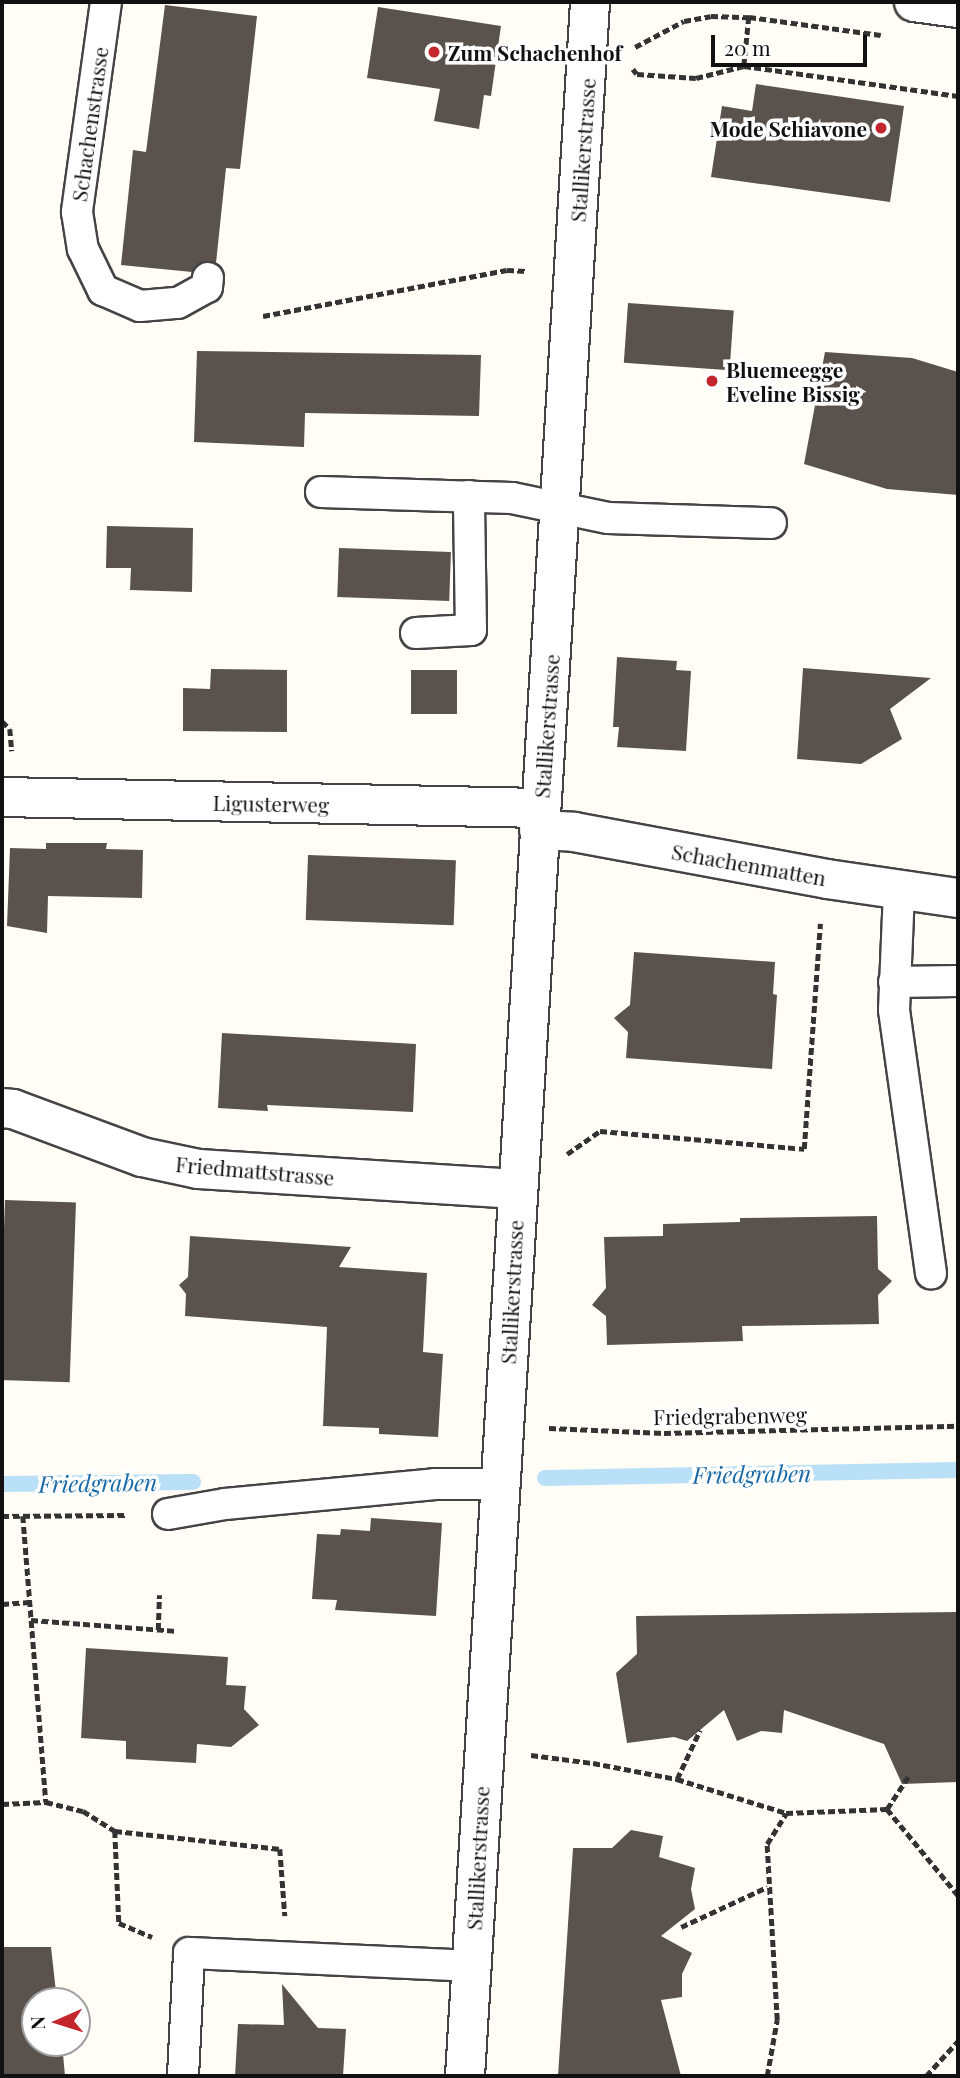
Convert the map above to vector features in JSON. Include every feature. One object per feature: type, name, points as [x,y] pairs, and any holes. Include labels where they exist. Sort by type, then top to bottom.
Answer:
[{"type":"street","name":"Stallikerstrasse","points":[[464,2076],[590,2]]},
{"type":"street","points":[[914,2],[958,8]]},
{"type":"street","name":"Ligusterweg","points":[[2,797],[540,819]]},
{"type":"street","name":"Schachenmatten","points":[[540,819],[574,832],[899,891],[958,898]]},
{"type":"street","name":"Friedmattstrasse","points":[[2,1108],[13,1109],[142,1157],[198,1169],[518,1173]]},
{"type":"lane","name":"Schachenstrasse","points":[[106,2],[77,212],[83,249],[103,290],[140,306],[178,303],[207,287],[208,278]]},
{"type":"lane","points":[[321,492],[512,498],[608,517],[771,523]]},
{"type":"lane","points":[[416,633],[471,630],[469,496]]},
{"type":"lane","points":[[899,891],[894,1010],[931,1273]]},
{"type":"lane","points":[[894,982],[958,981]]},
{"type":"lane","points":[[168,1514],[225,1504],[435,1484],[499,1484]]},
{"type":"lane","points":[[183,2076],[190,1953],[470,1966]]},
{"type":"path","points":[[631,49],[684,21],[711,16],[749,17],[893,37]]},
{"type":"path","points":[[744,66],[749,17]]},
{"type":"path","points":[[629,64],[636,74],[696,78],[744,66],[958,96]]},
{"type":"path","points":[[263,316],[507,270],[532,272]]},
{"type":"path","points":[[518,1173],[562,1159],[600,1131],[804,1149],[820,921]]},
{"type":"path","name":"Friedgrabenweg","points":[[503,1426],[664,1433],[958,1426]]},
{"type":"path","points":[[2,1516],[168,1514]]},
{"type":"path","points":[[23,1516],[46,1802]]},
{"type":"path","points":[[158,1630],[159,1595]]},
{"type":"path","points":[[2,1604],[30,1602]]},
{"type":"path","points":[[31,1620],[176,1631]]},
{"type":"path","points":[[677,1779],[700,1730]]},
{"type":"path","points":[[529,1755],[593,1763],[677,1779],[786,1813],[887,1809]]},
{"type":"path","points":[[887,1809],[909,1774]]},
{"type":"path","points":[[2,1804],[46,1802],[83,1811],[114,1831],[280,1849],[289,1958]]},
{"type":"path","points":[[887,1809],[958,1895]]},
{"type":"path","points":[[767,2076],[777,2020],[767,1887],[767,1844],[786,1813]]},
{"type":"path","points":[[114,1831],[119,1923],[190,1953]]},
{"type":"path","points":[[681,1927],[767,1887]]},
{"type":"path","points":[[926,2076],[958,2041]]},
{"type":"building","points":[[165,5],[257,16],[240,169],[226,168],[216,263],[202,262],[192,272],[121,265],[133,150],[146,152]]},
{"type":"building","name":"Zum Schachenhof","points":[[378,7],[501,26],[491,96],[484,95],[479,129],[434,121],[440,89],[367,78]]},
{"type":"building","points":[[756,84],[904,106],[890,202],[711,177],[722,106],[752,111]]},
{"type":"building","points":[[628,303],[734,310],[730,370],[624,363]]},
{"type":"building","points":[[197,351],[481,355],[479,416],[305,413],[304,447],[194,442]]},
{"type":"building","points":[[825,352],[912,358],[958,372],[958,495],[887,489],[804,464]]},
{"type":"building","points":[[107,526],[193,528],[192,592],[130,590],[131,568],[106,568]]},
{"type":"building","points":[[339,548],[451,552],[449,601],[337,597]]},
{"type":"building","points":[[617,657],[677,661],[676,670],[691,671],[686,751],[617,747],[619,727],[613,727]]},
{"type":"building","points":[[803,668],[931,678],[890,709],[902,739],[861,764],[797,759]]},
{"type":"building","points":[[211,669],[287,670],[287,732],[183,731],[183,688],[210,689]]},
{"type":"building","points":[[411,670],[457,670],[457,714],[411,714]]},
{"type":"building","points":[[46,843],[107,843],[106,849],[143,850],[142,898],[48,896],[47,933],[7,926],[10,848],[46,849]]},
{"type":"building","points":[[308,855],[456,860],[454,925],[306,920]]},
{"type":"building","points":[[634,952],[775,962],[773,994],[777,995],[772,1069],[626,1058],[628,1032],[614,1018],[630,1005]]},
{"type":"building","points":[[222,1033],[416,1044],[413,1112],[267,1105],[268,1111],[218,1108]]},
{"type":"building","points":[[5,1200],[76,1202],[70,1382],[2,1380]]},
{"type":"building","points":[[877,1216],[878,1269],[892,1281],[878,1295],[879,1324],[742,1326],[743,1341],[607,1345],[606,1316],[592,1305],[606,1288],[604,1237],[663,1236],[663,1224],[740,1222],[740,1218]]},
{"type":"building","points":[[190,1236],[351,1247],[339,1267],[427,1273],[423,1352],[443,1354],[438,1437],[379,1434],[379,1428],[323,1426],[327,1327],[185,1316],[186,1294],[179,1285],[188,1277]]},
{"type":"building","points":[[371,1518],[442,1523],[436,1616],[335,1610],[337,1600],[312,1599],[317,1534],[340,1535],[341,1529],[370,1531]]},
{"type":"building","points":[[958,1612],[958,1782],[902,1784],[884,1744],[784,1710],[782,1733],[761,1731],[737,1741],[724,1710],[687,1741],[674,1737],[627,1743],[616,1673],[637,1654],[636,1616]]},
{"type":"building","points":[[86,1648],[228,1657],[226,1685],[246,1686],[244,1709],[259,1725],[231,1747],[197,1744],[196,1763],[126,1759],[126,1741],[81,1738]]},
{"type":"building","points":[[631,1830],[663,1836],[659,1857],[695,1868],[691,1889],[695,1909],[661,1936],[692,1953],[682,1974],[682,1997],[661,2000],[681,2076],[558,2076],[573,1848],[612,1848]]},
{"type":"building","points":[[2,1947],[51,1947],[55,1987],[21,1987],[21,2057],[63,2057],[65,2076],[2,2076]]},
{"type":"building","points":[[282,1984],[318,2028],[346,2029],[343,2076],[235,2076],[238,2024],[284,2025]]},
{"type":"waterway","name":"Friedgraben","points":[[545,1478],[958,1470]]},
{"type":"waterway","name":"Friedgraben","points":[[2,1484],[193,1482]]},
{"type":"place","name":"Zum Schachenhof","points":[[434,52]]},
{"type":"place","name":"Mode Schiavone","points":[[881,128]]},
{"type":"place","name":"Bluemeegge Eveline Bissig","points":[[712,381]]}]
